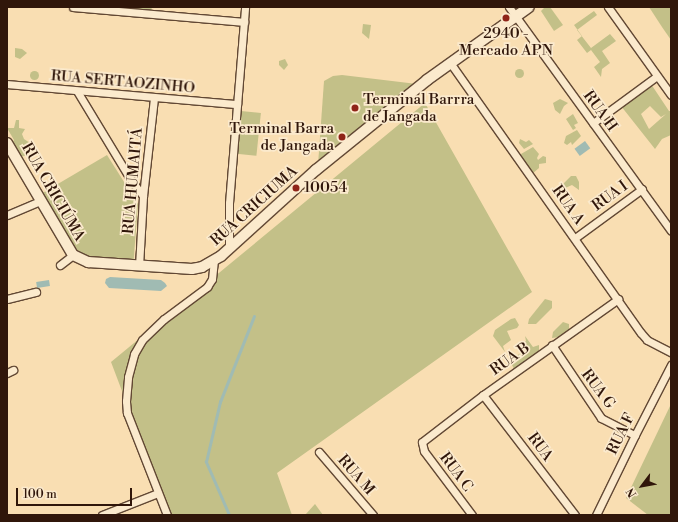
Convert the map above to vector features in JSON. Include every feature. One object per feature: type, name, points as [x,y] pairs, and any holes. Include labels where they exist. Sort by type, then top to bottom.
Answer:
[{"type":"main road","name":"RUA CRICIUMA","points":[[73,255],[88,262],[192,269],[214,262],[316,170],[427,80],[529,7]]},
{"type":"main road","name":"RUA CRICIÚMA","points":[[7,143],[73,255]]},
{"type":"street","points":[[73,7],[161,10],[244,22]]},
{"type":"street","points":[[230,246],[229,203],[245,7]]},
{"type":"street","name":"RUA H","points":[[509,7],[671,231]]},
{"type":"street","points":[[608,7],[671,95]]},
{"type":"street","name":"RUA A","points":[[451,64],[647,340],[671,352]]},
{"type":"street","points":[[592,123],[657,76]]},
{"type":"street","name":"RUA SERTAOZINHO","points":[[7,84],[154,98],[237,104]]},
{"type":"street","points":[[77,91],[131,180],[143,196]]},
{"type":"street","name":"RUA HUMAITÁ","points":[[140,266],[143,196],[154,98]]},
{"type":"street","name":"RUA I","points":[[575,238],[642,189]]},
{"type":"street","points":[[7,215],[40,201]]},
{"type":"street","points":[[60,265],[73,255]]},
{"type":"street","points":[[167,515],[127,413],[126,390],[129,370],[134,354],[142,340],[164,319],[207,287],[212,279],[214,262]]},
{"type":"street","points":[[7,300],[36,292]]},
{"type":"street","name":"RUA B","points":[[421,444],[423,440],[484,394],[618,299]]},
{"type":"street","name":"RUA G","points":[[552,345],[601,418],[635,435]]},
{"type":"street","name":"RUA F","points":[[596,515],[671,365]]},
{"type":"street","name":"RUA","points":[[484,394],[575,515]]},
{"type":"street","name":"RUA C","points":[[421,444],[424,451],[472,515]]},
{"type":"street","name":"RUA M","points":[[319,452],[373,515]]},
{"type":"street","points":[[102,515],[158,493]]},
{"type":"shaded area","points":[[116,7],[152,7],[151,11]]},
{"type":"shaded area","points":[[545,7],[550,7],[563,25],[554,31],[541,11]]},
{"type":"shaded area","points":[[649,7],[671,7],[671,40],[662,27]]},
{"type":"shaded area","points":[[594,11],[597,15],[577,30],[574,25]]},
{"type":"shaded area","points":[[363,24],[371,25],[369,39],[362,33]]},
{"type":"shaded area","points":[[610,34],[616,41],[602,51],[610,63],[602,69],[601,77],[594,67],[600,62],[591,50],[587,53],[577,40],[582,36],[591,48]]},
{"type":"shaded area","points":[[15,48],[22,49],[27,53],[20,59],[15,57]]},
{"type":"shaded area","points":[[285,59],[288,65],[284,70],[279,65],[279,61]]},
{"type":"shaded area","points":[[519,68],[524,73],[519,78],[514,73]]},
{"type":"shaded area","points":[[34,70],[39,75],[34,80],[29,75]]},
{"type":"shaded area","name":"Terminal Barrra de Jangada","points":[[342,75],[417,84],[318,165],[324,81],[333,76]]},
{"type":"shaded area","points":[[651,84],[669,111],[671,111],[671,135],[662,139],[655,149],[621,106]],"holes":[[[650,106],[661,117],[666,114],[649,129],[641,114]]]},
{"type":"shaded area","points":[[560,99],[568,103],[564,106],[560,114],[555,110],[553,103]]},
{"type":"shaded area","points":[[425,103],[532,292],[277,473],[292,515],[169,515],[111,362]]},
{"type":"shaded area","points":[[241,111],[261,113],[256,156],[237,154]]},
{"type":"shaded area","points":[[573,114],[578,123],[574,125],[576,128],[573,130],[566,119]]},
{"type":"shaded area","points":[[16,120],[19,120],[19,128],[25,129],[22,134],[24,139],[30,143],[30,154],[18,157],[10,145],[14,140],[7,128],[14,128]]},
{"type":"shaded area","points":[[577,130],[581,136],[572,145],[571,142],[567,145],[564,143],[566,136]]},
{"type":"shaded area","points":[[520,139],[526,142],[529,140],[533,144],[524,149],[519,143]]},
{"type":"shaded area","points":[[533,147],[539,154],[537,158],[538,160],[543,156],[546,157],[546,163],[539,164],[539,168],[532,174],[522,162],[521,154]]},
{"type":"shaded area","points":[[107,155],[138,204],[133,268],[74,260],[34,198]]},
{"type":"shaded area","points":[[571,176],[576,176],[579,182],[579,190],[572,185],[563,189],[561,186]]},
{"type":"shaded area","points":[[545,299],[552,301],[552,308],[536,324],[528,324],[529,319]]},
{"type":"shaded area","points":[[515,318],[519,325],[517,328],[507,331],[511,340],[503,346],[505,352],[493,336],[495,330],[511,319]]},
{"type":"shaded area","points":[[563,322],[569,324],[569,331],[560,337],[552,338],[553,332]]},
{"type":"shaded area","points":[[525,336],[533,347],[539,345],[539,352],[528,360],[528,358],[524,361],[525,367],[514,369],[510,361],[513,355],[516,356],[526,350],[523,343],[526,341]]},
{"type":"shaded area","points":[[671,404],[671,515],[648,515],[626,498]]},
{"type":"shaded area","points":[[315,504],[323,515],[305,515]]},
{"type":"water","points":[[585,141],[590,148],[580,156],[574,149]]},
{"type":"water","points":[[110,277],[161,280],[167,286],[161,291],[109,288],[105,283],[106,279]]},
{"type":"water","points":[[49,280],[50,286],[37,288],[36,282]]},
{"type":"waterway","points":[[229,515],[206,462],[220,402],[254,316]]},
{"type":"place","name":"2940 - Mercado APN","points":[[506,18]]},
{"type":"place","name":"Terminal Barrra de Jangada","points":[[355,108]]},
{"type":"place","name":"Terminal Barra de Jangada","points":[[342,137]]},
{"type":"place","name":"10054","points":[[296,188]]}]
